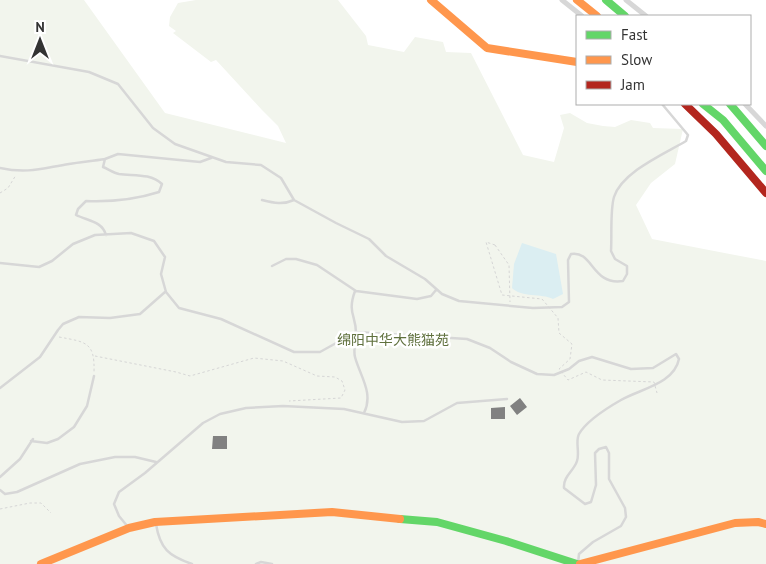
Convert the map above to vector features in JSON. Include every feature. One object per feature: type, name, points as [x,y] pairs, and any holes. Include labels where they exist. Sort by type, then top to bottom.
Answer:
[{"type":"street","points":[[431,0],[488,48],[576,62]]},
{"type":"street","points":[[562,0],[581,15]]},
{"type":"street","points":[[578,0],[596,15]]},
{"type":"street","points":[[606,0],[624,15]]},
{"type":"street","points":[[626,0],[645,15]]},
{"type":"street","points":[[685,105],[716,134],[766,192]]},
{"type":"street","points":[[704,105],[723,120],[766,170]]},
{"type":"street","points":[[731,105],[766,146]]},
{"type":"street","points":[[746,105],[766,126]]},
{"type":"street","points":[[41,564],[129,528],[155,522],[332,512],[437,522],[578,564],[735,523],[758,522],[766,524]]},
{"type":"lane","points":[[0,56],[88,72],[118,84],[153,128],[175,144],[226,162],[261,165],[281,178],[294,200],[369,239],[386,256],[425,279],[442,294],[459,301],[533,308],[562,307],[569,302],[568,260],[570,254],[577,253],[583,256],[605,279],[616,282],[623,281],[627,274],[627,266],[615,259],[611,251],[614,199],[619,186],[634,172],[686,141],[688,134],[663,105]]},
{"type":"lane","points":[[0,168],[18,172],[47,169],[105,159],[118,154],[200,162],[212,157]]},
{"type":"lane","points":[[105,159],[103,167],[118,174],[135,174],[156,179],[162,184],[159,192],[145,197],[117,202],[86,201],[78,209],[76,215],[95,222],[104,228],[106,235]]},
{"type":"lane","points":[[262,200],[277,204],[288,203],[294,200]]},
{"type":"lane","points":[[0,263],[39,267],[52,261],[73,244],[95,235],[131,233],[154,241],[165,257],[162,274],[166,292],[179,308],[221,319],[294,352],[320,352],[356,332],[467,339],[490,348],[511,362],[537,374],[554,375],[569,369],[579,361],[592,357],[631,369],[653,368],[676,354],[679,359],[678,365],[668,376],[622,399],[589,422],[578,435],[577,461],[564,481],[564,488],[585,504],[591,502],[596,484],[595,453],[606,447],[609,453],[609,479],[626,508],[626,517],[621,526],[594,542],[579,554],[578,564]]},
{"type":"lane","points":[[272,266],[286,260],[296,260],[317,265],[356,291],[417,299],[431,296],[437,289]]},
{"type":"lane","points":[[356,291],[351,311],[356,332],[355,356],[368,393],[367,407],[364,413]]},
{"type":"lane","points":[[0,388],[40,357],[63,324],[79,317],[110,318],[140,314],[166,292]]},
{"type":"lane","points":[[0,477],[20,459],[32,440],[47,443],[58,439],[74,427],[86,406],[94,376]]},
{"type":"lane","points":[[129,528],[118,516],[114,504],[118,492],[203,422],[220,414],[246,408],[283,406],[344,408],[402,422],[424,421],[457,403],[507,399]]},
{"type":"lane","points":[[0,490],[5,494],[17,492],[80,464],[115,457],[135,457],[156,462]]},
{"type":"lane","points":[[155,522],[158,540],[170,555],[192,564]]},
{"type":"lane","points":[[256,564],[261,562],[272,564]]},
{"type":"path","points":[[0,193],[8,188],[18,172]]},
{"type":"path","points":[[510,306],[509,264],[495,245],[486,242],[502,295],[542,299],[558,318],[559,333],[572,344],[570,359],[559,369],[568,380],[586,372],[602,380],[654,382],[657,393]]},
{"type":"path","points":[[54,336],[86,343],[92,348],[95,356],[94,376]]},
{"type":"path","points":[[95,356],[190,376],[254,358],[264,359],[283,361],[317,376],[335,377],[342,381],[345,390],[341,398],[292,400],[283,406]]},
{"type":"path","points":[[0,509],[30,503],[41,503],[51,513]]},
{"type":"green space","name":"绵阳中华大熊猫苑","points":[[0,0],[84,0],[165,113],[286,143],[278,126],[216,60],[211,62],[173,33],[176,31],[169,26],[170,17],[178,3],[196,0],[338,0],[366,36],[368,45],[404,52],[415,37],[443,42],[446,52],[471,53],[523,155],[554,162],[564,128],[560,115],[570,113],[587,123],[603,126],[615,127],[631,120],[650,123],[653,128],[683,129],[675,164],[651,183],[636,205],[652,239],[766,261],[766,564],[0,564]]},
{"type":"shaded area","points":[[522,243],[556,254],[563,294],[553,299],[521,293],[512,288],[514,264]]},
{"type":"building","points":[[520,398],[527,407],[517,415],[510,406]]},
{"type":"building","points":[[505,407],[505,419],[491,419],[491,408]]},
{"type":"building","points":[[213,436],[227,436],[227,449],[212,449]]},
{"type":"traffic: fast","points":[[606,0],[624,15]]},
{"type":"traffic: fast","points":[[704,105],[723,120],[766,171]]},
{"type":"traffic: fast","points":[[731,105],[766,146]]},
{"type":"traffic: fast","points":[[400,519],[437,522],[506,541],[577,564]]},
{"type":"traffic: slow","points":[[431,0],[487,48],[576,62]]},
{"type":"traffic: slow","points":[[577,0],[596,15]]},
{"type":"traffic: slow","points":[[41,564],[129,528],[155,522],[332,512],[400,519]]},
{"type":"traffic: slow","points":[[580,564],[735,523],[758,522],[766,524]]},
{"type":"traffic: jam","points":[[686,105],[716,134],[766,193]]}]
